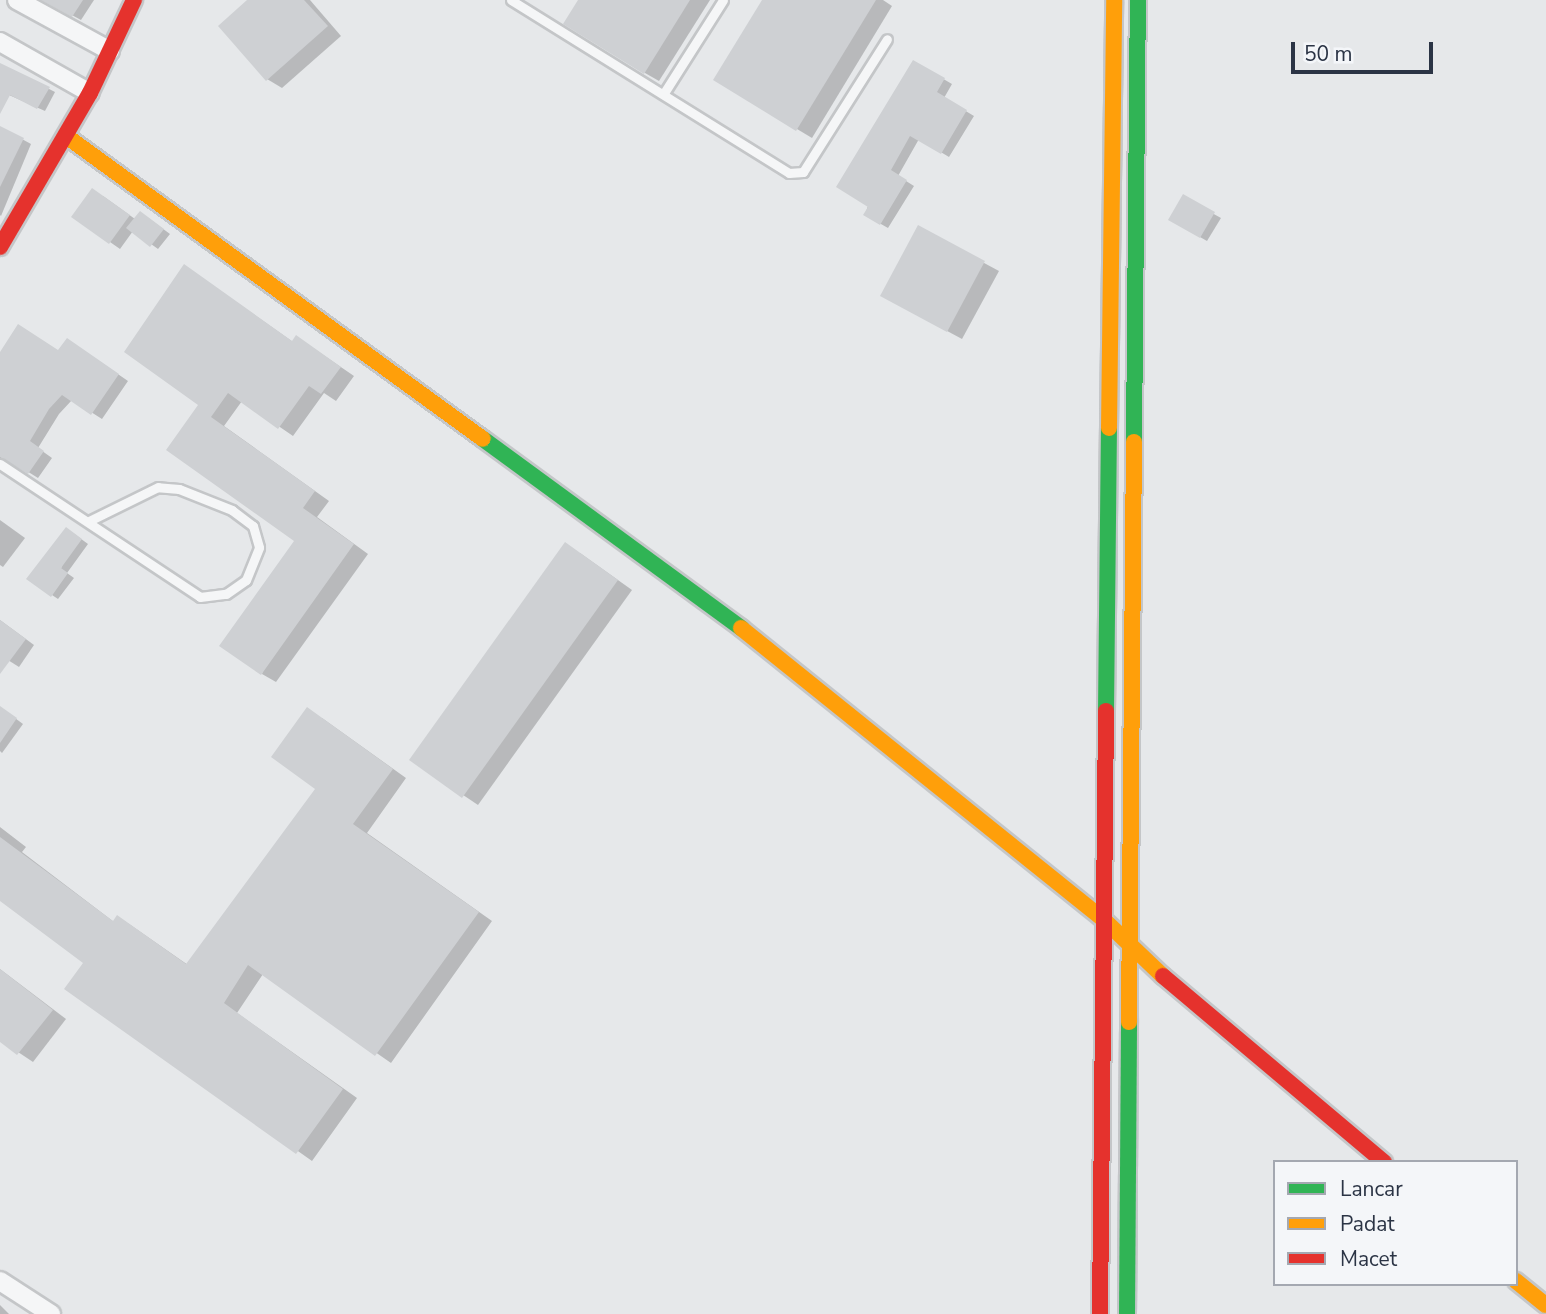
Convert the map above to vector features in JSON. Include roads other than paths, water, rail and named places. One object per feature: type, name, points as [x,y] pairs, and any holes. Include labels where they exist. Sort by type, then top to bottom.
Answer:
[{"type":"street","points":[[17,0],[110,51]]},
{"type":"street","points":[[0,247],[90,93],[134,0]]},
{"type":"street","points":[[1100,1314],[1102,918],[1114,0]]},
{"type":"street","points":[[1127,1314],[1127,946],[1138,0]]},
{"type":"street","points":[[0,43],[90,93]]},
{"type":"street","points":[[66,136],[708,602],[1102,918],[1127,946],[1382,1160]]},
{"type":"street","points":[[0,1281],[51,1314]]},
{"type":"street","points":[[1518,1283],[1546,1305]]},
{"type":"lane","points":[[511,0],[528,4],[789,173],[803,172],[887,39]]},
{"type":"lane","points":[[664,93],[723,0]]},
{"type":"lane","points":[[0,464],[89,521],[121,547],[200,597],[226,594],[246,580],[259,547],[253,526],[232,510],[180,489],[158,487],[89,521]]}]
